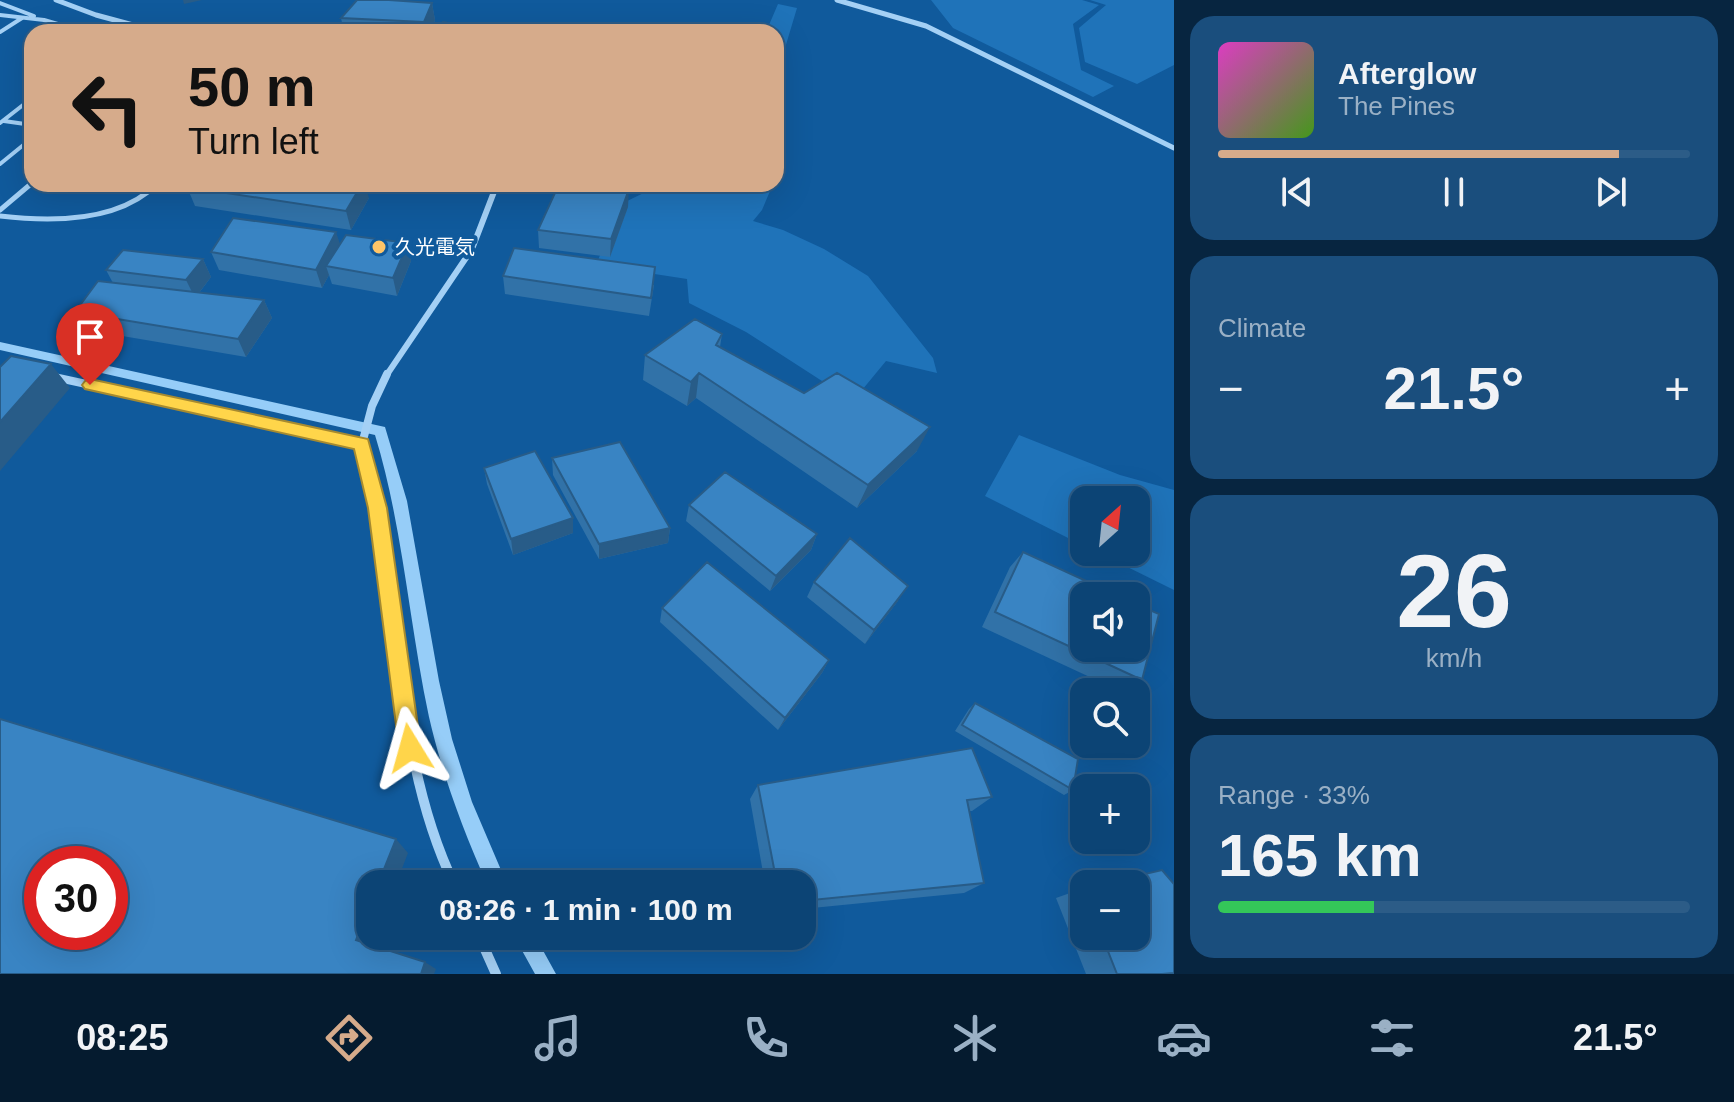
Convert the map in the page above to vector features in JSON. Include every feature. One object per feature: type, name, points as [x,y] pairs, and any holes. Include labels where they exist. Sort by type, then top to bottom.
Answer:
[{"type":"street","points":[[56,0],[129,24]]},
{"type":"street","points":[[837,0],[926,26],[1174,148]]},
{"type":"street","points":[[447,870],[440,855],[410,748],[377,508],[362,444],[372,406],[392,363],[472,249],[494,192]]},
{"type":"street","points":[[45,375],[362,444]]},
{"type":"street","points":[[485,950],[496,974]]},
{"type":"lane","points":[[0,3],[58,24]]},
{"type":"lane","points":[[0,15],[44,20]]},
{"type":"lane","points":[[0,32],[22,18]]},
{"type":"lane","points":[[1,121],[24,104]]},
{"type":"lane","points":[[1,121],[24,124]]},
{"type":"lane","points":[[0,164],[24,144]]},
{"type":"lane","points":[[0,213],[24,190]]},
{"type":"lane","points":[[0,213],[31,220],[104,214],[147,192]]},
{"type":"shaded area","points":[[931,0],[1082,0],[1099,5],[1073,24],[1081,70],[1114,86],[1093,97],[953,28]]},
{"type":"shaded area","points":[[1090,0],[1174,0],[1174,65],[1137,84],[1085,62],[1079,28],[1106,5]]},
{"type":"shaded area","points":[[778,4],[797,8],[784,51],[784,24],[769,24]]},
{"type":"shaded area","points":[[646,192],[770,192],[753,221],[783,230],[824,249],[868,276],[933,358],[937,373],[886,361],[853,401],[746,332],[689,303],[687,279],[596,265],[621,204]]},
{"type":"shaded area","points":[[1019,435],[1120,475],[1174,490],[1174,590],[1125,566],[1150,566],[1150,486],[1070,486],[1070,539],[985,496]]},
{"type":"building","points":[[357,0],[432,3],[424,22],[341,18]]},
{"type":"building","points":[[220,192],[357,192],[346,211]]},
{"type":"building","points":[[555,192],[628,192],[611,239],[538,230]]},
{"type":"building","points":[[233,218],[336,232],[316,270],[211,252]]},
{"type":"building","points":[[346,235],[408,243],[393,278],[326,266]]},
{"type":"building","points":[[514,248],[655,267],[651,298],[503,276]]},
{"type":"building","points":[[123,250],[203,259],[186,280],[106,270]]},
{"type":"building","points":[[98,281],[264,300],[238,339],[75,312]]},
{"type":"building","points":[[695,319],[722,334],[716,345],[804,393],[837,373],[930,427],[868,485],[699,373],[691,382],[645,355]]},
{"type":"building","points":[[11,356],[51,364],[0,422],[0,367]]},
{"type":"building","points":[[620,442],[670,528],[599,544],[552,458]]},
{"type":"building","points":[[535,451],[573,518],[511,539],[484,468]]},
{"type":"building","points":[[725,472],[817,534],[776,576],[689,505]]},
{"type":"building","points":[[850,538],[908,586],[874,630],[814,582]]},
{"type":"building","points":[[1023,552],[1088,582],[1070,582],[1070,647],[995,612]]},
{"type":"building","points":[[707,562],[829,660],[785,718],[662,608]]},
{"type":"building","points":[[1150,610],[1159,614],[1150,649]]},
{"type":"building","points":[[1103,662],[1147,662],[1143,678]]},
{"type":"building","points":[[975,703],[1070,755],[1070,758],[1078,759],[1076,774],[1070,774],[1070,788],[962,725]]},
{"type":"building","points":[[0,719],[396,839],[384,870],[356,870],[356,950],[387,950],[425,962],[421,974],[0,974]]},
{"type":"building","points":[[972,748],[992,797],[967,800],[984,883],[816,900],[816,870],[774,870],[758,785]]},
{"type":"building","points":[[1162,870],[1174,884],[1174,973],[1117,974],[1108,950],[1150,950],[1150,873]]},
{"type":"waterway","points":[[0,346],[380,431],[400,501],[438,717],[463,802],[491,870]]},
{"type":"waterway","points":[[532,950],[546,974]]},
{"type":"place","name":"久光電気","points":[[379,247]]},
{"type":"route","points":[[90,385],[362,444],[377,508],[410,748]]}]
